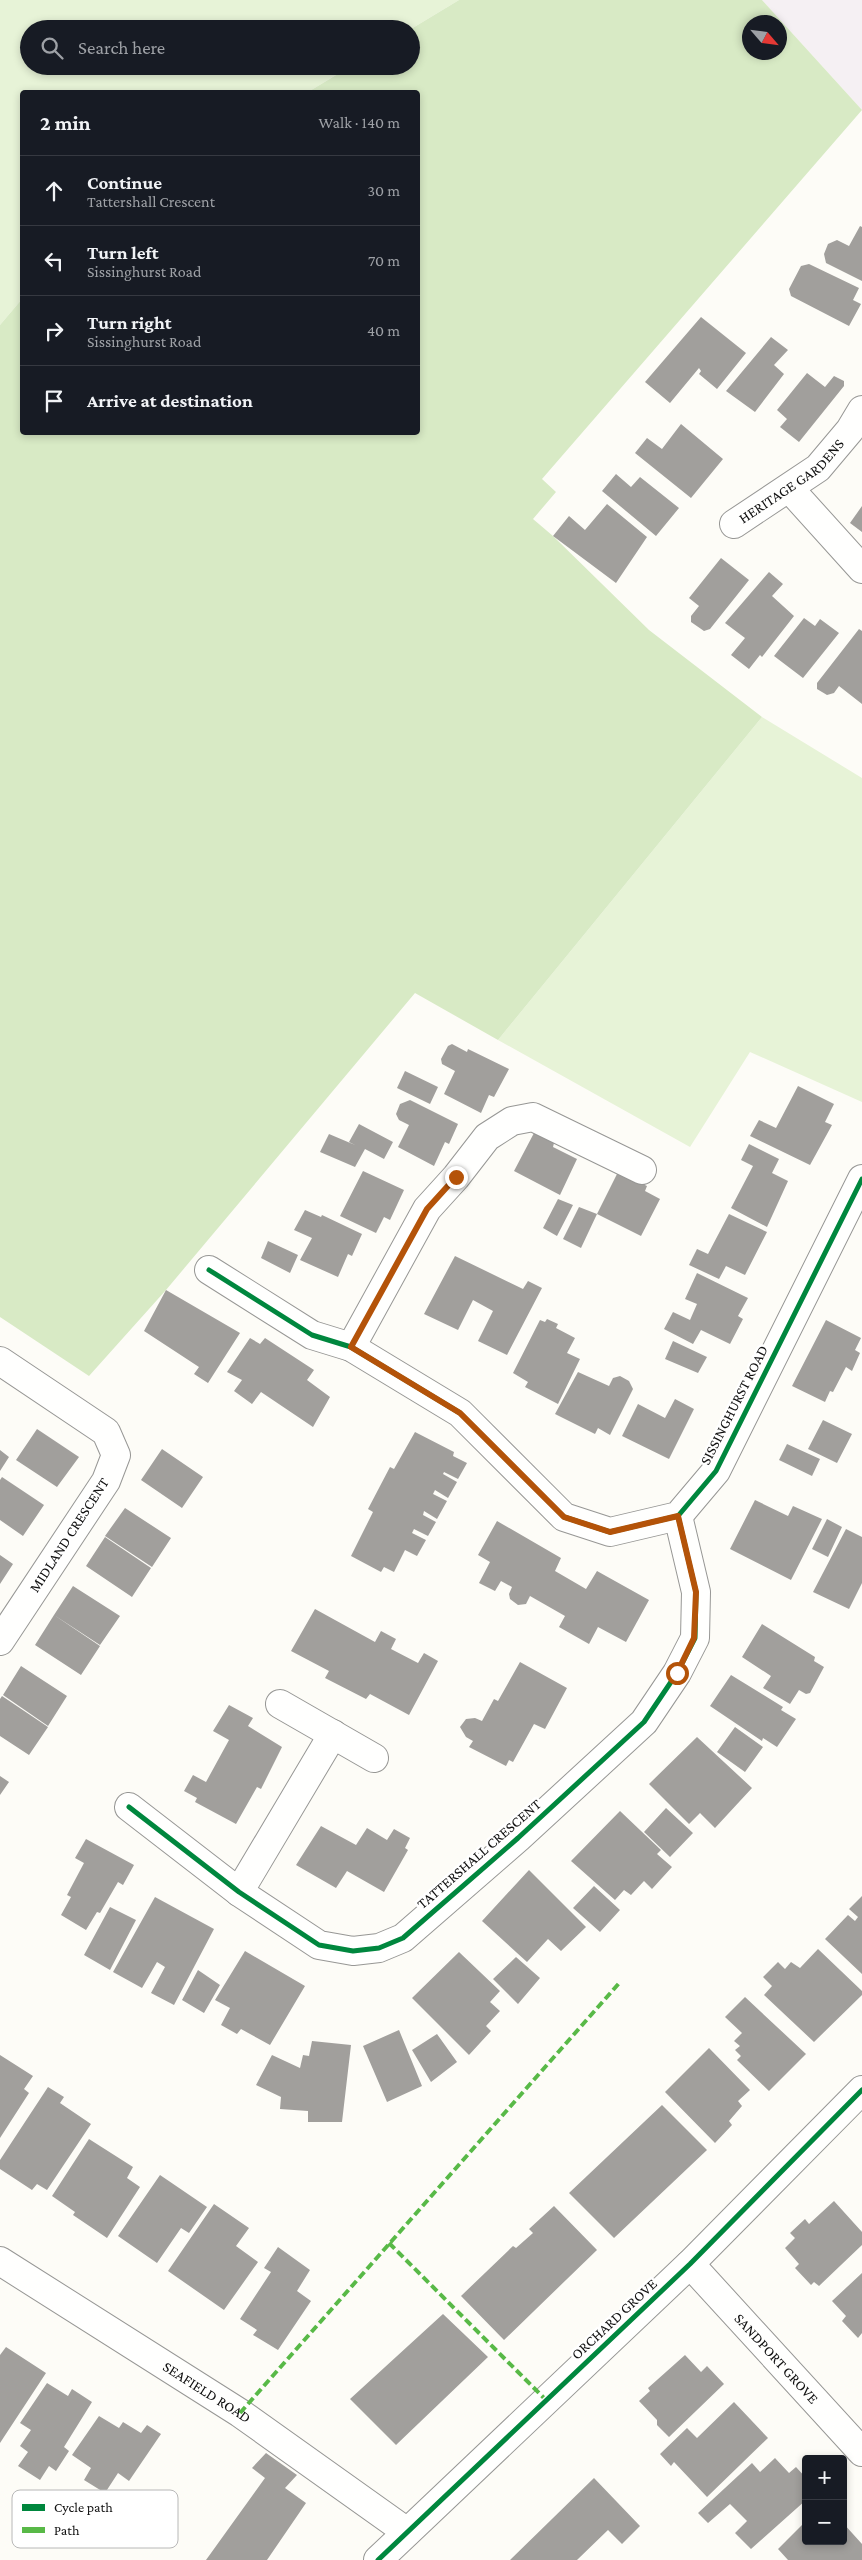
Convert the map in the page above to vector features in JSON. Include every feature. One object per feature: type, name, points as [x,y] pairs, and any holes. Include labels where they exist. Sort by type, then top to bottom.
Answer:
[{"type":"street","name":"HERITAGE GARDENS","points":[[734,524],[818,468],[850,430],[862,410]]},
{"type":"street","points":[[789,488],[862,568]]},
{"type":"street","points":[[351,1347],[427,1209],[456,1177],[487,1137],[512,1121],[534,1117],[642,1170]]},
{"type":"street","name":"SISSINGHURST ROAD","points":[[678,1516],[716,1471],[862,1179]]},
{"type":"street","points":[[210,1270],[312,1335],[351,1347],[460,1413],[564,1517],[610,1532],[678,1516]]},
{"type":"street","name":"MIDLAND CRESCENT","points":[[0,1361],[106,1432],[116,1456],[106,1481],[0,1641]]},
{"type":"street","name":"TATTERSHALL CRESCENT","points":[[129,1807],[239,1892],[319,1945],[353,1951],[379,1948],[403,1938],[518,1838],[644,1722],[677,1673],[694,1638],[696,1592],[678,1516]]},
{"type":"street","points":[[280,1704],[374,1758]]},
{"type":"street","points":[[239,1892],[333,1734]]},
{"type":"street","name":"ORCHARD GROVE","points":[[378,2560],[690,2264],[862,2090]]},
{"type":"street","name":"SEAFIELD ROAD","points":[[0,2261],[240,2413],[408,2532]]},
{"type":"street","name":"SANDPORT GROVE","points":[[690,2264],[862,2452]]},
{"type":"shaded area","points":[[762,0],[862,0],[862,110],[787,28],[787,15],[776,15]]},
{"type":"green space","points":[[0,0],[459,0],[420,24],[420,20],[20,20],[20,75],[336,75],[311,90],[20,90],[20,301],[0,325]]},
{"type":"green space","points":[[459,0],[762,0],[776,15],[742,15],[742,60],[787,60],[787,28],[862,110],[542,479],[556,492],[533,519],[553,536],[649,630],[762,717],[498,1040],[415,993],[166,1290],[89,1376],[0,1317],[0,325],[20,301],[20,435],[420,435],[420,90],[311,90],[336,75],[420,75],[420,24]]},
{"type":"green space","points":[[762,717],[862,778],[862,1102],[750,1052],[690,1147],[498,1040]]},
{"type":"building","points":[[860,226],[862,227],[862,281],[826,263],[824,254],[828,244],[837,240],[849,246]]},
{"type":"building","points":[[809,264],[859,288],[853,300],[861,304],[849,326],[791,296],[789,289],[801,266]]},
{"type":"building","points":[[701,317],[746,353],[717,389],[699,374],[701,371],[699,368],[670,403],[645,382]]},
{"type":"building","points":[[771,337],[788,350],[774,365],[784,374],[755,412],[726,391]]},
{"type":"building","points":[[807,373],[825,387],[834,376],[844,381],[844,386],[799,442],[780,427],[787,419],[777,410]]},
{"type":"building","points":[[681,424],[723,459],[691,498],[635,453],[647,438],[662,449]]},
{"type":"building","points":[[616,474],[631,487],[640,477],[679,508],[656,536],[602,491]]},
{"type":"building","points":[[607,504],[647,537],[616,583],[553,536],[569,516],[585,530]]},
{"type":"building","points":[[862,506],[862,532],[850,523]]},
{"type":"building","points":[[721,558],[749,580],[710,629],[704,631],[691,622],[691,616],[699,606],[689,598]]},
{"type":"building","points":[[769,572],[783,584],[772,596],[794,616],[762,657],[760,655],[749,669],[731,655],[745,638],[725,623]]},
{"type":"building","points":[[804,618],[815,626],[820,619],[839,633],[803,678],[774,656]]},
{"type":"building","points":[[859,629],[862,631],[862,704],[839,686],[834,693],[827,695],[817,689],[817,683]]},
{"type":"building","points":[[452,1044],[467,1052],[468,1049],[509,1069],[494,1097],[489,1095],[481,1113],[444,1094],[455,1071],[442,1064],[441,1059],[448,1046]]},
{"type":"building","points":[[405,1071],[438,1087],[430,1104],[397,1088]]},
{"type":"building","points":[[798,1086],[834,1104],[825,1122],[832,1125],[810,1165],[750,1136],[759,1120],[776,1128]]},
{"type":"building","points":[[410,1100],[458,1124],[449,1144],[445,1142],[434,1166],[398,1147],[409,1125],[399,1120],[396,1114],[400,1104]]},
{"type":"building","points":[[359,1124],[393,1142],[384,1159],[365,1149],[355,1167],[320,1152],[329,1134],[355,1145],[349,1142]]},
{"type":"building","points":[[534,1133],[554,1143],[553,1147],[577,1159],[560,1195],[514,1171]]},
{"type":"building","points":[[749,1144],[779,1159],[772,1173],[788,1181],[767,1227],[731,1208],[753,1166],[741,1160]]},
{"type":"building","points":[[363,1171],[404,1190],[390,1220],[384,1217],[376,1233],[340,1216]]},
{"type":"building","points":[[618,1172],[647,1186],[645,1191],[660,1199],[641,1236],[597,1214]]},
{"type":"building","points":[[558,1199],[573,1205],[557,1236],[543,1228]]},
{"type":"building","points":[[579,1207],[597,1214],[581,1248],[563,1239]]},
{"type":"building","points":[[305,1210],[321,1217],[322,1215],[362,1234],[352,1256],[348,1254],[338,1277],[300,1260],[312,1238],[294,1230]]},
{"type":"building","points":[[729,1214],[767,1232],[745,1275],[726,1266],[719,1279],[689,1265],[697,1249],[708,1254]]},
{"type":"building","points":[[268,1241],[298,1255],[290,1273],[261,1258]]},
{"type":"building","points":[[455,1256],[523,1289],[528,1281],[542,1288],[507,1355],[478,1341],[493,1311],[473,1300],[458,1330],[424,1314]]},
{"type":"building","points":[[697,1273],[748,1298],[738,1316],[743,1319],[730,1344],[701,1330],[693,1344],[664,1329],[673,1312],[690,1320],[697,1304],[685,1299]]},
{"type":"building","points":[[166,1290],[240,1333],[208,1383],[194,1374],[199,1367],[144,1331]]},
{"type":"building","points":[[547,1319],[558,1324],[556,1328],[575,1338],[567,1353],[580,1359],[558,1404],[525,1387],[528,1382],[513,1373],[540,1320],[545,1322]]},
{"type":"building","points":[[826,1320],[861,1338],[855,1350],[860,1353],[852,1371],[846,1367],[833,1392],[830,1391],[825,1402],[792,1386]]},
{"type":"building","points":[[250,1338],[260,1344],[265,1338],[314,1370],[307,1380],[330,1397],[313,1427],[261,1392],[252,1404],[234,1391],[242,1380],[227,1372]]},
{"type":"building","points":[[673,1341],[707,1357],[698,1373],[665,1359]]},
{"type":"building","points":[[578,1372],[609,1386],[613,1378],[620,1376],[629,1381],[633,1389],[610,1435],[598,1428],[595,1434],[555,1414]]},
{"type":"building","points":[[675,1399],[694,1409],[669,1459],[622,1436],[638,1404],[665,1418]]},
{"type":"building","points":[[823,1420],[852,1434],[837,1463],[808,1449]]},
{"type":"building","points":[[37,1429],[79,1457],[57,1487],[16,1460]]},
{"type":"building","points":[[415,1432],[454,1452],[453,1456],[467,1463],[458,1479],[444,1472],[443,1474],[457,1482],[448,1498],[435,1490],[433,1494],[447,1501],[437,1519],[424,1511],[423,1515],[436,1522],[428,1536],[414,1529],[412,1533],[426,1540],[417,1556],[405,1550],[394,1572],[384,1567],[381,1572],[351,1556],[373,1512],[368,1509],[390,1467],[394,1469]]},
{"type":"building","points":[[787,1444],[820,1459],[812,1476],[779,1460]]},
{"type":"building","points":[[162,1449],[203,1477],[182,1508],[141,1480]]},
{"type":"building","points":[[0,1450],[9,1457],[0,1471]]},
{"type":"building","points":[[2,1477],[44,1505],[23,1536],[0,1520],[0,1480]]},
{"type":"building","points":[[755,1500],[788,1516],[793,1506],[822,1519],[791,1580],[730,1549]]},
{"type":"building","points":[[125,1508],[171,1538],[152,1567],[105,1536]]},
{"type":"building","points":[[827,1519],[842,1527],[828,1557],[812,1549]]},
{"type":"building","points":[[497,1521],[561,1558],[555,1571],[586,1589],[597,1571],[649,1600],[626,1642],[598,1627],[589,1644],[559,1627],[565,1616],[530,1596],[526,1604],[518,1605],[510,1599],[509,1594],[512,1587],[501,1581],[495,1591],[479,1583],[490,1562],[478,1555]]},
{"type":"building","points":[[846,1529],[862,1537],[862,1583],[849,1609],[813,1592]]},
{"type":"building","points":[[105,1537],[151,1568],[132,1597],[86,1566]]},
{"type":"building","points":[[0,1555],[13,1564],[0,1584]]},
{"type":"building","points":[[73,1586],[120,1616],[100,1645],[54,1615]]},
{"type":"building","points":[[315,1609],[375,1642],[381,1631],[396,1639],[391,1649],[418,1663],[424,1653],[438,1661],[409,1715],[370,1694],[366,1699],[325,1678],[329,1671],[291,1651]]},
{"type":"building","points":[[54,1615],[100,1646],[81,1675],[35,1645]]},
{"type":"building","points":[[762,1624],[815,1657],[814,1661],[824,1667],[810,1693],[806,1694],[799,1690],[790,1704],[763,1688],[771,1676],[742,1657]]},
{"type":"building","points":[[520,1662],[567,1688],[545,1729],[534,1724],[513,1762],[509,1760],[506,1766],[469,1747],[473,1741],[466,1737],[460,1727],[466,1719],[475,1718],[482,1721],[494,1699],[498,1701]]},
{"type":"building","points":[[21,1666],[67,1696],[48,1726],[3,1695]]},
{"type":"building","points":[[731,1675],[783,1707],[781,1710],[796,1719],[777,1747],[763,1738],[762,1741],[710,1706]]},
{"type":"building","points":[[2,1696],[48,1727],[29,1755],[0,1736],[0,1699]]},
{"type":"building","points":[[229,1705],[253,1718],[248,1726],[282,1747],[261,1789],[257,1787],[236,1824],[195,1802],[197,1798],[184,1791],[193,1775],[206,1782],[229,1740],[213,1731]]},
{"type":"building","points":[[735,1727],[763,1747],[745,1772],[717,1752]]},
{"type":"building","points":[[697,1737],[752,1788],[715,1828],[700,1813],[689,1824],[649,1784]]},
{"type":"building","points":[[0,1776],[9,1782],[0,1795]]},
{"type":"building","points":[[666,1808],[693,1833],[670,1857],[644,1832]]},
{"type":"building","points":[[620,1811],[661,1850],[657,1854],[672,1867],[652,1889],[644,1881],[631,1895],[624,1890],[615,1900],[571,1861]]},
{"type":"building","points":[[321,1826],[356,1845],[367,1828],[387,1840],[394,1829],[410,1838],[405,1848],[408,1850],[384,1892],[347,1871],[336,1888],[296,1865]]},
{"type":"building","points":[[86,1839],[134,1865],[123,1885],[118,1882],[100,1913],[97,1912],[86,1930],[61,1915],[71,1897],[67,1895],[84,1863],[75,1858]]},
{"type":"building","points":[[529,1870],[586,1927],[561,1951],[548,1939],[527,1962],[482,1921]]},
{"type":"building","points":[[594,1886],[620,1910],[600,1932],[573,1908]]},
{"type":"building","points":[[862,1896],[862,1974],[825,1939],[848,1915],[855,1921],[858,1917],[849,1909]]},
{"type":"building","points":[[155,1897],[214,1929],[174,2005],[151,1993],[165,1967],[157,1962],[142,1988],[113,1972]]},
{"type":"building","points":[[110,1907],[136,1920],[110,1970],[84,1955]]},
{"type":"building","points":[[818,1949],[862,1991],[862,1995],[814,2042],[764,1995],[772,1986],[763,1977],[778,1962],[785,1969],[791,1962],[800,1968]]},
{"type":"building","points":[[245,1951],[305,1986],[270,2045],[241,2029],[237,2034],[221,2025],[230,2008],[215,2000]]},
{"type":"building","points":[[459,1952],[500,1991],[490,2002],[500,2011],[486,2026],[491,2031],[469,2055],[412,1998]]},
{"type":"building","points":[[516,1957],[540,1978],[518,2004],[493,1979]]},
{"type":"building","points":[[198,1970],[220,1985],[204,2013],[182,2000]]},
{"type":"building","points":[[745,1997],[806,2054],[769,2091],[737,2060],[741,2056],[735,2050],[740,2046],[734,2041],[742,2033],[725,2017]]},
{"type":"building","points":[[399,2030],[422,2086],[387,2102],[363,2046]]},
{"type":"building","points":[[437,2034],[457,2062],[431,2082],[412,2050]]},
{"type":"building","points":[[312,2041],[351,2045],[342,2122],[308,2122],[308,2111],[280,2109],[281,2097],[256,2085],[272,2055],[300,2068],[303,2055],[309,2056]]},
{"type":"building","points":[[709,2048],[750,2090],[738,2101],[742,2106],[729,2121],[732,2125],[715,2143],[665,2092]]},
{"type":"building","points":[[0,2055],[33,2076],[24,2089],[29,2093],[0,2138]]},
{"type":"building","points":[[48,2087],[64,2097],[60,2103],[91,2124],[47,2190],[37,2184],[32,2190],[0,2169],[0,2160]]},
{"type":"building","points":[[662,2105],[707,2150],[614,2238],[569,2193]]},
{"type":"building","points":[[89,2139],[133,2167],[127,2178],[140,2187],[107,2238],[73,2215],[75,2212],[52,2196]]},
{"type":"building","points":[[160,2175],[207,2207],[189,2233],[181,2228],[157,2263],[118,2236]]},
{"type":"building","points":[[834,2201],[862,2232],[862,2245],[819,2286],[814,2282],[811,2285],[795,2268],[799,2264],[785,2248],[795,2238],[790,2233],[805,2219],[809,2224]]},
{"type":"building","points":[[214,2204],[249,2228],[236,2246],[258,2262],[224,2310],[168,2271]]},
{"type":"building","points":[[554,2206],[597,2250],[504,2340],[461,2296],[513,2246],[516,2248],[533,2233],[529,2229]]},
{"type":"building","points":[[278,2247],[310,2270],[297,2291],[311,2301],[278,2350],[253,2335],[257,2330],[240,2319],[271,2272],[264,2268]]},
{"type":"building","points":[[862,2273],[862,2333],[858,2338],[842,2321],[846,2316],[832,2301]]},
{"type":"building","points":[[443,2314],[488,2357],[396,2445],[350,2399]]},
{"type":"building","points":[[6,2347],[46,2373],[0,2443],[0,2355]]},
{"type":"building","points":[[685,2355],[701,2372],[707,2366],[724,2384],[669,2437],[657,2425],[657,2420],[639,2401],[650,2391],[648,2388]]},
{"type":"building","points":[[47,2383],[68,2396],[72,2389],[92,2402],[64,2447],[69,2451],[56,2471],[49,2466],[40,2480],[18,2466],[28,2452],[20,2446],[31,2430],[20,2423]]},
{"type":"building","points":[[734,2402],[768,2438],[707,2497],[674,2462],[671,2466],[660,2454],[687,2428],[697,2438]]},
{"type":"building","points":[[99,2416],[119,2428],[123,2422],[141,2433],[147,2425],[161,2434],[129,2481],[118,2473],[107,2490],[100,2490],[84,2480],[91,2468],[72,2455]]},
{"type":"building","points":[[266,2453],[297,2475],[285,2488],[306,2503],[267,2560],[206,2560],[265,2478],[252,2468]]},
{"type":"building","points":[[775,2458],[789,2473],[796,2467],[802,2474],[802,2504],[751,2549],[735,2533],[747,2521],[730,2504],[708,2523],[698,2513],[752,2463],[760,2472]]},
{"type":"building","points":[[594,2478],[640,2526],[622,2544],[608,2530],[577,2560],[510,2560]]},
{"type":"building","points":[[802,2525],[802,2545],[847,2545],[847,2527],[862,2544],[862,2560],[788,2560],[778,2549]]},
{"type":"marked path","points":[[240,2413],[621,1981]]},
{"type":"marked path","points":[[389,2243],[546,2400]]},
{"type":"cycle path","points":[[209,1270],[312,1335],[351,1347],[460,1413],[564,1517],[610,1532],[678,1516],[716,1471],[862,1179]]},
{"type":"cycle path","points":[[129,1807],[239,1892],[319,1945],[353,1951],[379,1948],[403,1938],[518,1838],[644,1722],[677,1673],[695,1638],[696,1592],[678,1516]]},
{"type":"cycle path","points":[[378,2560],[690,2264],[862,2090]]},
{"type":"route","points":[[456,1177],[427,1209],[351,1347],[460,1413],[564,1517],[610,1532],[678,1516],[696,1592],[694,1638],[677,1673]]}]
